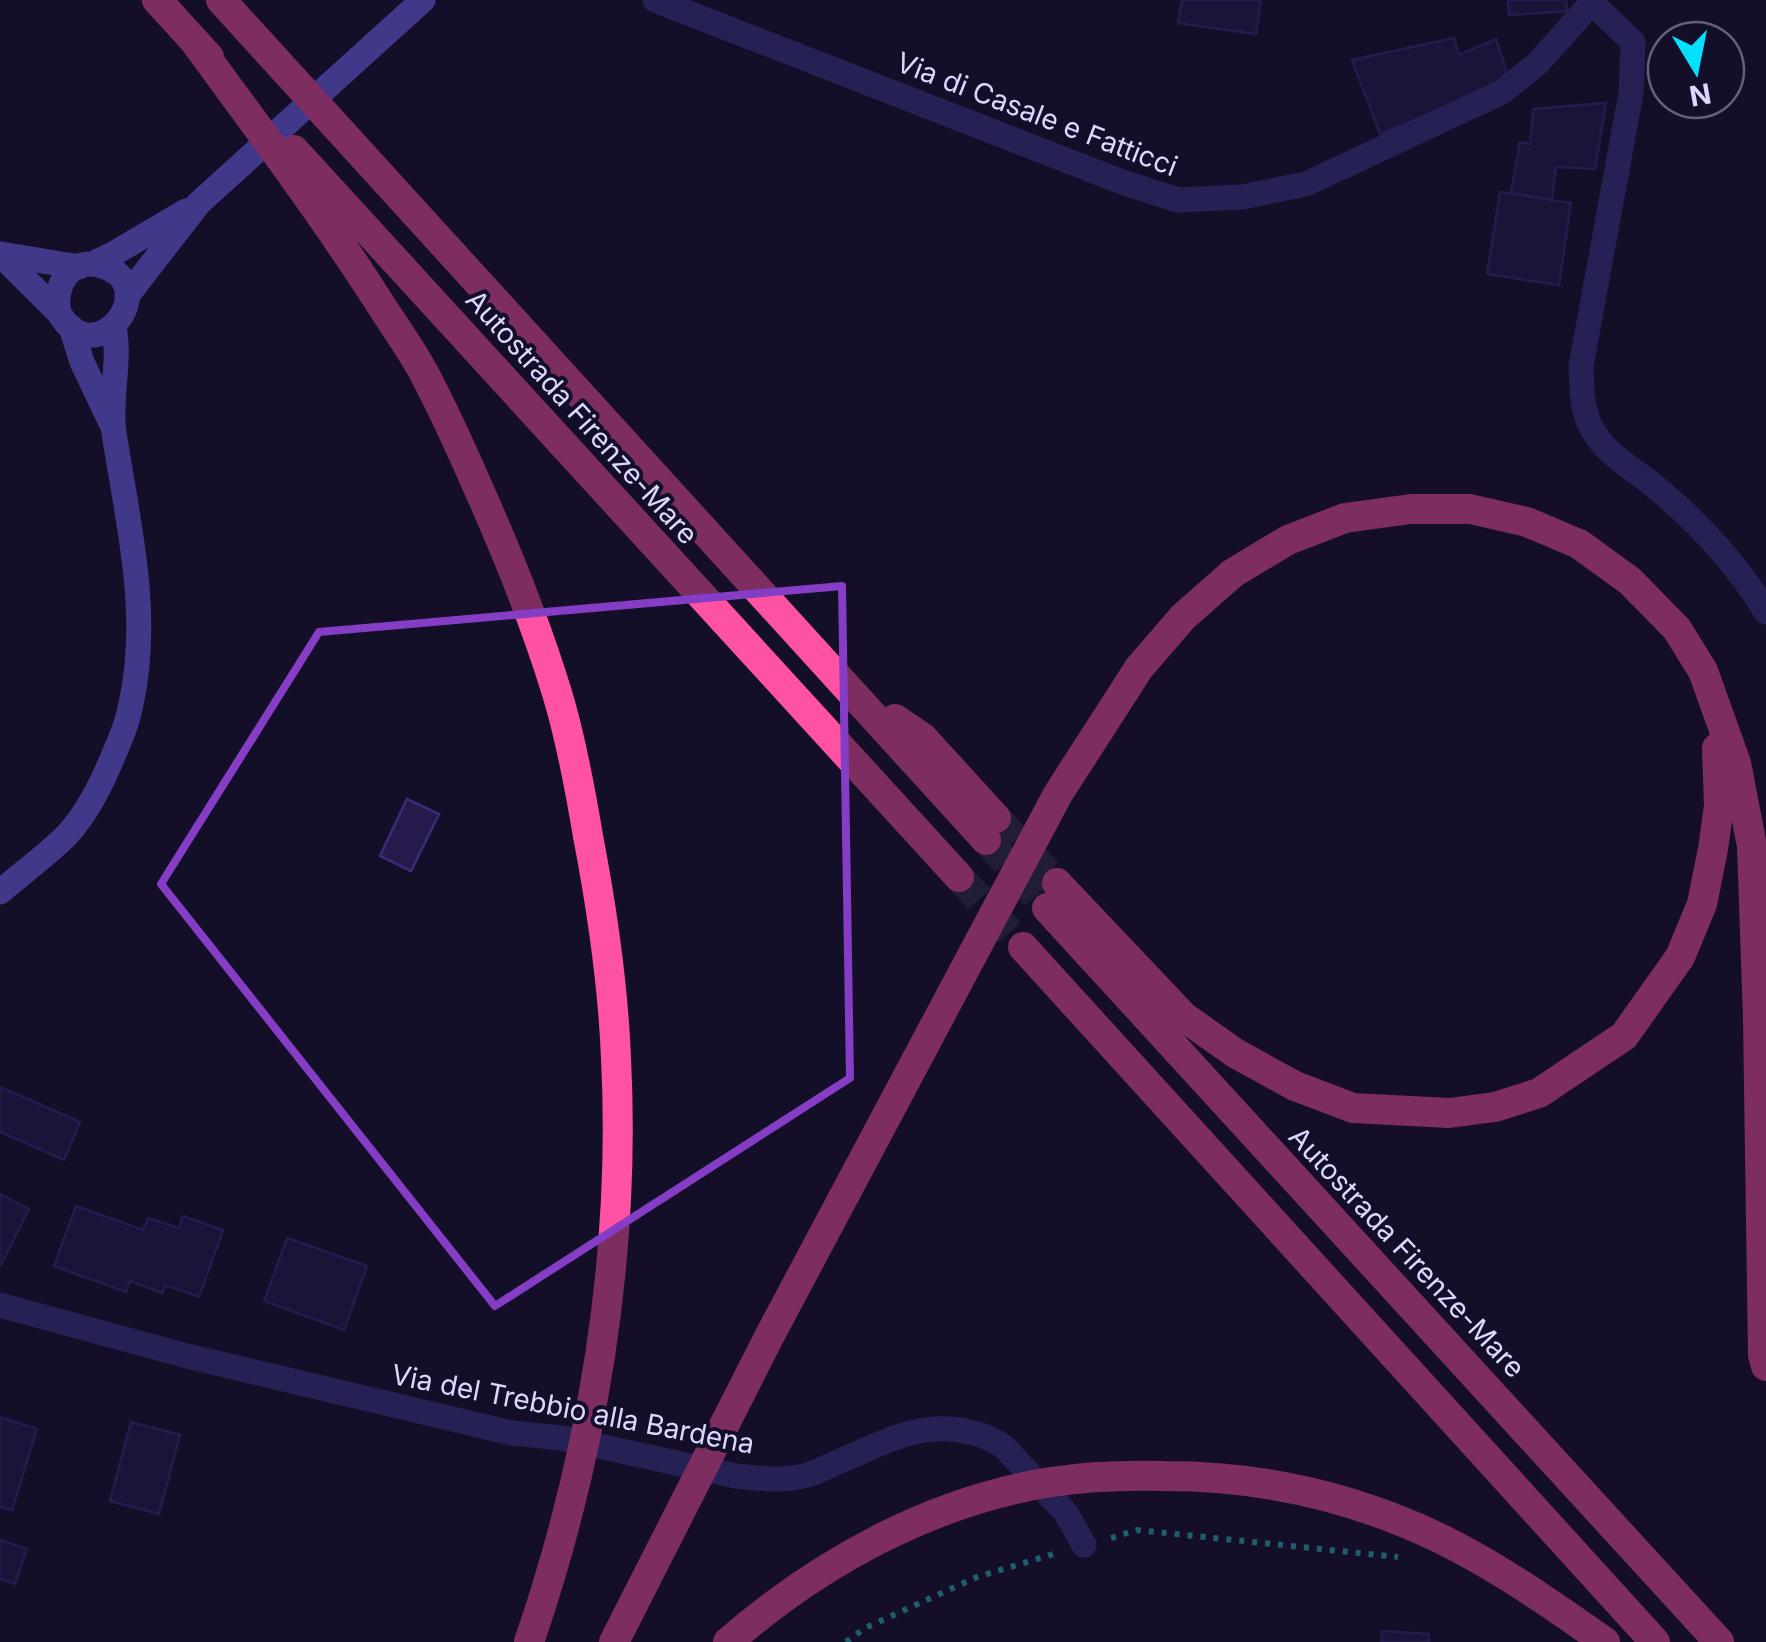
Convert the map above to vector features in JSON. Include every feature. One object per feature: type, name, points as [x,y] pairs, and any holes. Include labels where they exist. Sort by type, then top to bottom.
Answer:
[{"type":"highway","name":"Autostrada Firenze-Mare","points":[[157,0],[959,877]]},
{"type":"highway","name":"Autostrada Firenze-Mare","points":[[221,0],[850,689],[991,829]]},
{"type":"highway","points":[[195,42],[314,206],[424,372],[498,534],[558,696],[578,778],[604,922],[616,1060],[618,1145],[604,1334],[571,1503],[529,1642]]},
{"type":"highway","points":[[614,1642],[770,1335],[1058,794],[1138,668],[1184,617],[1232,573],[1288,540],[1345,518],[1411,508],[1470,509],[1527,522],[1562,536],[1630,581],[1677,629],[1703,672],[1736,763],[1752,846],[1766,1366]]},
{"type":"highway","name":"Autostrada Firenze-Mare","points":[[1703,672],[1716,740],[1720,806],[1702,904],[1680,957],[1624,1036],[1539,1093],[1495,1107],[1449,1113],[1353,1108],[1295,1086],[1234,1053],[1184,1017],[1052,896],[1719,1642]]},
{"type":"highway","points":[[1023,947],[1655,1642]]},
{"type":"highway","points":[[728,1642],[778,1601],[857,1551],[912,1524],[1011,1490],[1052,1482],[1140,1475],[1252,1481],[1302,1490],[1404,1522],[1524,1586],[1605,1642]]},
{"type":"street","points":[[127,296],[199,203],[423,0]]},
{"type":"street","name":"Via di Casale e Fatticci","points":[[655,0],[1122,182],[1178,200],[1242,197],[1306,184],[1502,92],[1538,63],[1593,2]]},
{"type":"street","points":[[1593,2],[1632,42],[1632,59],[1631,93],[1580,366],[1583,404],[1591,429],[1609,451],[1659,489],[1720,547],[1766,612]]},
{"type":"street","points":[[114,428],[65,320],[58,291],[62,280],[199,203]]},
{"type":"street","points":[[0,254],[112,270],[120,277],[127,296],[122,318],[104,333],[81,333],[0,254]]},
{"type":"street","points":[[0,892],[65,837],[84,813],[113,758],[131,706],[138,660],[137,576],[114,428],[114,327]]},
{"type":"street","name":"Via del Trebbio alla Bardena","points":[[0,1305],[187,1356],[512,1433],[562,1438],[736,1476],[800,1477],[906,1432],[955,1428],[978,1433],[1005,1448],[1066,1513],[1084,1545]]},
{"type":"path","points":[[846,1642],[865,1628],[977,1577],[1137,1530],[1398,1557]]},
{"type":"highlighted area","points":[[842,586],[850,1078],[495,1306],[161,884],[319,632]]},
{"type":"building","points":[[1182,0],[1261,0],[1256,34],[1178,23]]},
{"type":"building","points":[[1508,0],[1566,0],[1567,11],[1509,15]]},
{"type":"building","points":[[1454,38],[1459,55],[1496,39],[1508,76],[1470,97],[1380,134],[1352,60]]},
{"type":"building","points":[[1606,103],[1595,169],[1556,167],[1552,199],[1511,193],[1520,142],[1530,144],[1533,109]]},
{"type":"building","points":[[1500,192],[1571,203],[1559,285],[1487,274]]},
{"type":"building","points":[[407,799],[439,814],[411,871],[380,856]]},
{"type":"building","points":[[0,1087],[80,1122],[64,1160],[0,1132]]},
{"type":"building","points":[[0,1194],[29,1209],[1,1265],[0,1265]]},
{"type":"building","points":[[76,1206],[143,1230],[148,1218],[179,1228],[183,1216],[223,1230],[199,1297],[165,1285],[162,1293],[130,1281],[126,1292],[54,1266]]},
{"type":"building","points":[[287,1238],[367,1266],[344,1330],[264,1301]]},
{"type":"building","points":[[0,1417],[37,1429],[12,1510],[0,1507]]},
{"type":"building","points":[[131,1422],[180,1435],[159,1514],[110,1501]]},
{"type":"building","points":[[0,1540],[27,1549],[15,1584],[0,1579]]},
{"type":"building","points":[[1382,1631],[1429,1634],[1429,1642],[1381,1642]]},
{"type":"tunnel","points":[[996,818],[1057,883]]},
{"type":"tunnel","points":[[986,840],[1047,908]]},
{"type":"tunnel","points":[[959,877],[1023,947]]}]
